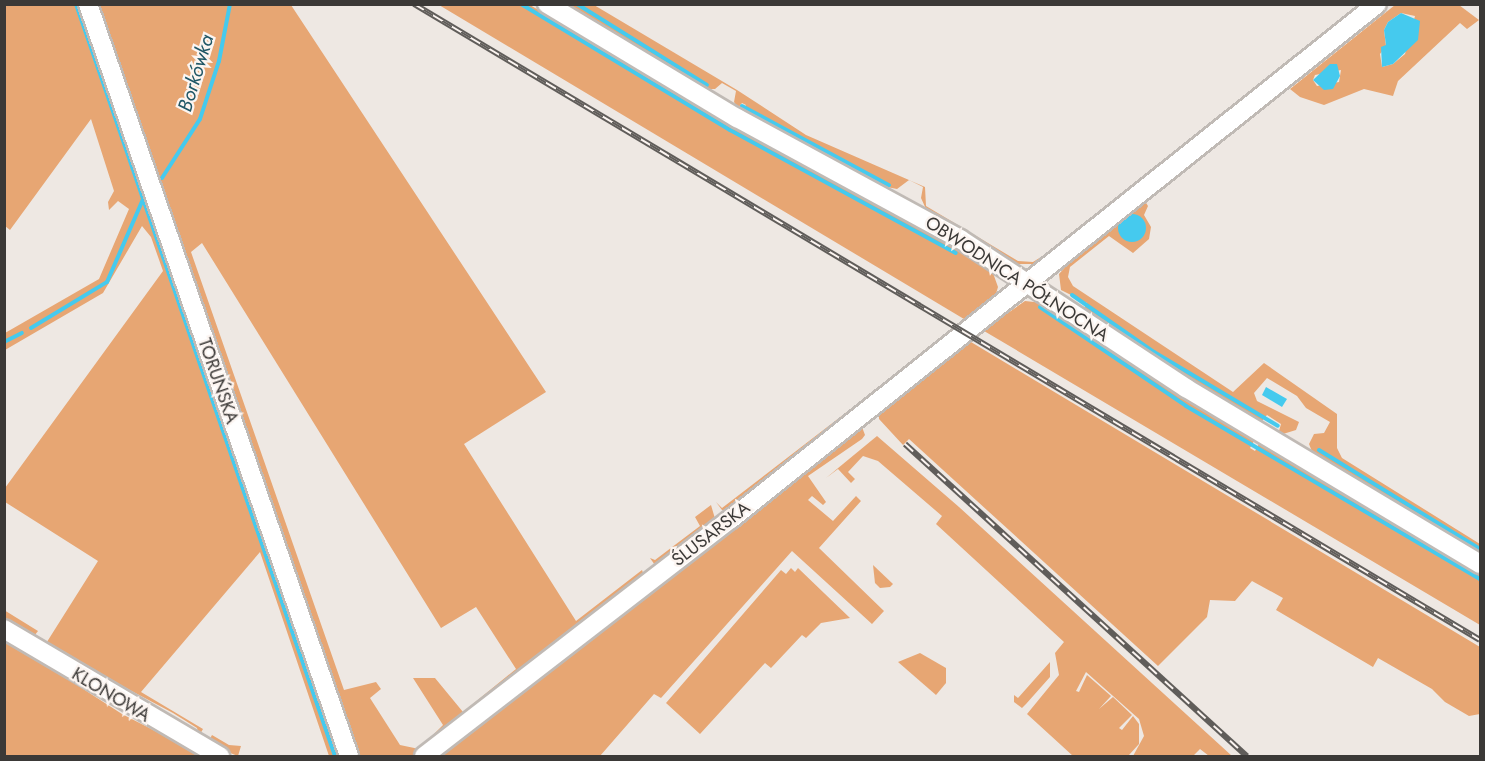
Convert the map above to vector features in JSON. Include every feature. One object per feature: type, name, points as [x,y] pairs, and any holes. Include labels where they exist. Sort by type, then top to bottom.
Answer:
[{"type":"street","name":"TORUŃSKA","points":[[88,4],[349,756]]},
{"type":"street","name":"OBWODNICA PÓŁNOCNA","points":[[547,4],[737,118],[925,219],[1186,388],[1480,564]]},
{"type":"street","name":"ŚLUSARSKA","points":[[424,756],[1027,283],[1377,4]]},
{"type":"street","name":"KLONOWA","points":[[4,629],[220,756]]},
{"type":"shaded area","points":[[5,5],[82,5],[339,756],[329,756],[260,552],[141,692],[203,729],[199,736],[197,728],[173,713],[45,645],[98,561],[5,502],[5,488],[163,271],[151,237],[142,226],[103,293],[5,350],[5,333],[99,279],[129,209],[118,201],[109,210],[108,202],[114,191],[91,119],[10,230],[5,226]]},
{"type":"shaded area","points":[[99,5],[291,5],[546,392],[464,444],[576,621],[642,570],[645,578],[417,756],[357,756]],"holes":[[[202,243],[441,628],[476,607],[516,669],[463,712],[435,678],[413,678],[443,725],[419,749],[400,745],[370,698],[381,689],[376,682],[344,690],[191,252]]]},
{"type":"shaded area","points":[[439,5],[530,5],[733,126],[958,248],[993,273],[998,287],[995,297],[969,322]]},
{"type":"shaded area","points":[[565,5],[594,5],[737,90],[806,135],[909,180],[897,189],[887,187],[743,110],[746,105],[742,103],[738,108],[734,102],[736,91],[722,83],[715,89],[705,89]]},
{"type":"shaded area","points":[[1395,5],[1459,5],[1479,20],[1467,29],[1460,23],[1398,81],[1393,96],[1364,89],[1324,105],[1300,97],[1290,89]],"holes":[[[1401,13],[1415,16],[1405,54],[1393,64],[1382,67],[1380,54],[1386,46],[1384,30],[1388,22]],[[1341,70],[1339,82],[1317,86],[1313,80],[1315,75]]]},
{"type":"shaded area","points":[[909,180],[925,187],[926,206],[1018,261],[1033,262],[1068,240],[1034,264],[1018,264],[926,209],[921,198],[923,187]]},
{"type":"shaded area","points":[[1143,198],[1148,206],[1144,215],[1151,227],[1149,239],[1133,253],[1109,236],[1070,267],[1068,277],[1073,286],[1233,392],[1264,363],[1337,414],[1337,448],[1342,458],[1480,544],[1480,553],[1313,454],[1309,444],[1314,434],[1324,433],[1330,422],[1306,408],[1297,396],[1267,378],[1254,393],[1257,401],[1299,422],[1296,430],[1283,434],[1279,431],[1281,424],[1267,415],[1262,421],[1196,383],[1112,329],[1066,296],[1084,308],[1087,303],[1061,290],[1059,274],[1079,252]],"holes":[[[1129,215],[1143,220],[1137,241],[1128,241],[1119,231],[1120,223]]]},
{"type":"shaded area","points":[[1025,301],[1043,303],[1254,441],[1250,448],[1255,451],[1259,444],[1480,574],[1480,625],[979,328],[999,311],[1008,313]]},
{"type":"shaded area","points":[[966,339],[1480,647],[1480,714],[1469,716],[1445,702],[1432,689],[1378,658],[1373,667],[1276,610],[1283,598],[1252,581],[1235,601],[1210,600],[1207,617],[1158,666],[909,439],[903,445],[879,419],[879,411]]},
{"type":"shaded area","points":[[935,344],[939,346],[728,512],[722,510],[716,502],[722,508]]},
{"type":"shaded area","points":[[862,427],[865,435],[862,439],[808,476],[826,502],[823,505],[812,496],[808,500],[833,521],[856,496],[861,501],[819,548],[884,611],[872,624],[792,551],[661,698],[654,694],[600,756],[432,756]]},
{"type":"shaded area","points":[[877,436],[959,507],[1232,756],[1209,756],[1200,749],[1193,756],[1133,756],[1144,736],[1139,719],[1086,672],[1076,691],[1079,692],[1087,675],[1111,696],[1099,709],[1113,697],[1132,715],[1119,728],[1122,730],[1133,716],[1139,724],[1139,744],[1129,755],[1073,756],[1027,714],[1059,675],[1055,653],[1064,642],[936,524],[942,516],[878,461],[863,456],[848,472],[855,479],[851,483],[838,469],[826,478]]},
{"type":"shaded area","points":[[711,505],[716,522],[657,568],[650,558],[655,560],[700,526],[695,517]]},
{"type":"shaded area","points":[[873,565],[893,584],[890,587],[880,588],[875,583]]},
{"type":"shaded area","points":[[791,568],[795,572],[798,568],[850,618],[821,623],[806,638],[802,635],[771,668],[765,663],[700,734],[666,703],[781,570],[786,574]]},
{"type":"shaded area","points":[[4,610],[38,631],[31,640],[5,624]]},
{"type":"shaded area","points":[[4,638],[122,714],[204,756],[5,756]]},
{"type":"shaded area","points":[[920,653],[946,668],[946,683],[936,695],[898,662]]},
{"type":"shaded area","points":[[1050,662],[1050,677],[1022,708],[1014,702],[1014,695],[1018,698]]},
{"type":"shaded area","points":[[212,735],[229,745],[241,746],[238,756],[207,744]]},
{"type":"water","points":[[1401,13],[1420,21],[1418,40],[1393,64],[1382,67],[1381,47],[1386,45],[1384,30],[1388,22]]},
{"type":"water","points":[[1330,64],[1337,64],[1340,76],[1333,89],[1324,90],[1313,80]]},
{"type":"water","points":[[1132,214],[1142,218],[1146,228],[1142,238],[1132,242],[1122,238],[1118,228],[1122,218]]},
{"type":"water","points":[[1266,387],[1287,399],[1282,407],[1262,395]]},
{"type":"waterway","points":[[76,4],[335,756]]},
{"type":"waterway","name":"Borkówka","points":[[162,178],[200,119],[219,61],[230,4]]},
{"type":"waterway","points":[[521,4],[730,130],[956,253]]},
{"type":"waterway","points":[[577,4],[707,85]]},
{"type":"waterway","points":[[742,106],[889,185]]},
{"type":"waterway","name":"Borkówka","points":[[31,328],[107,282],[144,197]]},
{"type":"waterway","points":[[1072,295],[1154,352],[1278,426]]},
{"type":"waterway","points":[[1040,307],[1186,406],[1480,579]]},
{"type":"waterway","name":"Borkówka","points":[[4,342],[22,333]]},
{"type":"waterway","points":[[1319,450],[1480,549]]},
{"type":"railway","points":[[414,4],[1480,640]]},
{"type":"railway","points":[[905,444],[1247,756]]}]
